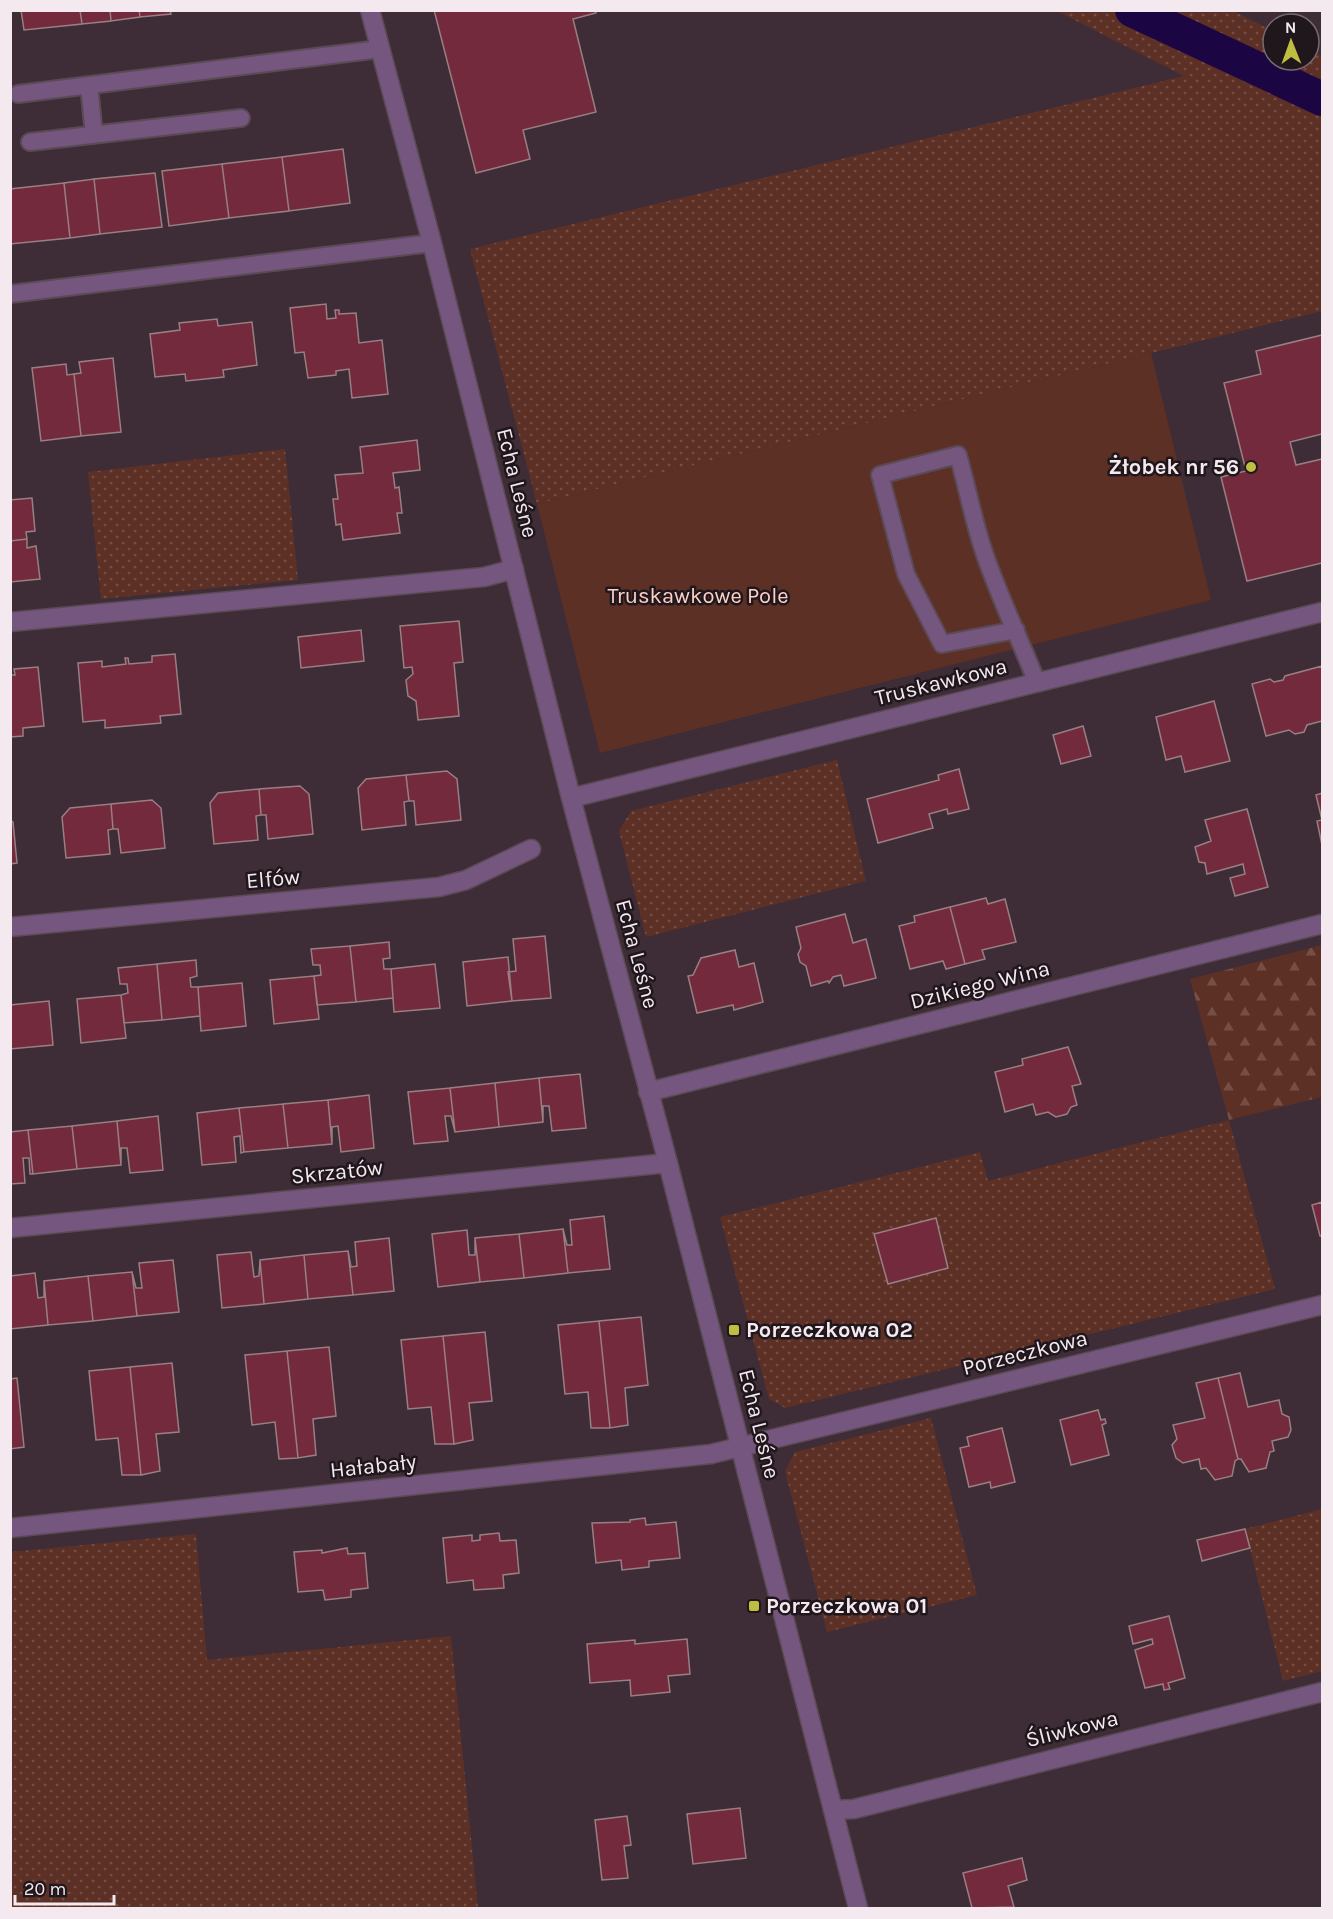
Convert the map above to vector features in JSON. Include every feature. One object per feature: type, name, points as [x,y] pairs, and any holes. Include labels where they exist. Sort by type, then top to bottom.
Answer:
[{"type":"street","name":"Echa Leśne","points":[[370,10],[432,243],[571,798],[668,1163],[858,1908]]},
{"type":"street","points":[[10,622],[484,577],[514,569]]},
{"type":"street","name":"Truskawkowa","points":[[571,798],[1323,612]]},
{"type":"street","name":"Elfów","points":[[10,927],[439,888],[466,880],[509,857],[531,849]]},
{"type":"street","name":"Dzikiego Wina","points":[[648,1092],[1323,924]]},
{"type":"street","name":"Skrzatów","points":[[10,1228],[668,1163]]},
{"type":"street","name":"Porzeczkowa","points":[[740,1449],[1323,1305]]},
{"type":"street","name":"Hałabały","points":[[10,1528],[711,1454],[740,1449]]},
{"type":"street","name":"Śliwkowa","points":[[833,1810],[854,1809],[1323,1692]]},
{"type":"lane","points":[[18,94],[380,49]]},
{"type":"lane","points":[[89,85],[94,135]]},
{"type":"lane","points":[[30,142],[241,118]]},
{"type":"lane","points":[[10,294],[432,243]]},
{"type":"lane","points":[[1016,630],[942,644],[906,574],[880,475],[958,455],[984,550],[1016,630],[1037,683]]},
{"type":"green space","points":[[1057,11],[1233,11],[1261,25],[1261,72],[1321,72],[1322,56],[1322,311],[537,504],[470,249],[1184,76]]},
{"type":"green space","name":"Truskawkowe Pole","points":[[1151,353],[1211,600],[600,753],[537,504]]},
{"type":"green space","points":[[285,449],[298,580],[101,599],[88,472]]},
{"type":"green space","points":[[837,760],[866,881],[646,937],[619,831],[631,811]]},
{"type":"green space","points":[[1322,945],[1322,1097],[1229,1120],[1190,979]]},
{"type":"green space","points":[[1229,1120],[1275,1289],[785,1408],[769,1399],[720,1217],[980,1152],[988,1181]]},
{"type":"green space","points":[[931,1418],[977,1595],[827,1632],[785,1471],[795,1452]]},
{"type":"green space","points":[[1322,1509],[1322,1671],[1283,1681],[1245,1529]]},
{"type":"green space","points":[[196,1534],[207,1660],[451,1636],[478,1908],[11,1908],[11,1552]]},
{"type":"building","points":[[21,10],[80,10],[82,24],[24,30]]},
{"type":"building","points":[[80,10],[110,10],[111,21],[82,24]]},
{"type":"building","points":[[110,10],[139,10],[140,17],[111,21]]},
{"type":"building","points":[[139,10],[170,10],[171,14],[140,17]]},
{"type":"building","points":[[434,10],[596,10],[596,13],[573,19],[596,112],[523,130],[530,159],[476,173]]},
{"type":"building","points":[[343,149],[350,203],[289,211],[282,157]]},
{"type":"building","points":[[282,157],[289,211],[229,218],[222,164]]},
{"type":"building","points":[[222,164],[229,218],[169,226],[162,171]]},
{"type":"building","points":[[155,173],[162,227],[100,234],[94,179]]},
{"type":"building","points":[[94,179],[100,234],[70,238],[64,183]]},
{"type":"building","points":[[64,183],[70,238],[10,244],[10,189]]},
{"type":"building","points":[[326,304],[327,319],[336,318],[335,310],[339,310],[339,314],[356,313],[359,343],[382,340],[388,394],[352,398],[349,369],[336,371],[336,375],[308,378],[304,352],[295,353],[290,308]]},
{"type":"building","points":[[217,319],[218,326],[252,322],[257,365],[223,370],[224,377],[186,381],[185,374],[155,377],[150,334],[180,330],[179,323]]},
{"type":"building","points":[[1322,335],[1322,434],[1290,442],[1296,465],[1322,459],[1322,563],[1247,581],[1221,477],[1246,471],[1224,383],[1261,374],[1256,351]]},
{"type":"building","points":[[113,358],[121,432],[81,436],[74,374],[81,373],[79,362]]},
{"type":"building","points":[[66,364],[67,375],[74,374],[81,436],[41,441],[32,368]]},
{"type":"building","points":[[417,440],[420,470],[393,473],[395,488],[399,487],[402,513],[397,513],[400,533],[343,540],[341,524],[336,525],[333,499],[338,499],[335,475],[363,473],[360,447]]},
{"type":"building","points":[[32,498],[35,531],[26,532],[27,539],[10,541],[10,500]]},
{"type":"building","points":[[27,539],[27,548],[36,546],[40,579],[10,582],[10,541]]},
{"type":"building","points":[[459,621],[463,662],[454,663],[459,716],[418,720],[416,701],[408,696],[406,680],[413,674],[412,667],[404,668],[400,626]]},
{"type":"building","points":[[361,630],[364,661],[301,668],[298,637]]},
{"type":"building","points":[[175,654],[181,714],[160,716],[161,723],[105,728],[105,720],[83,722],[78,663],[102,661],[102,667],[126,664],[125,658],[128,658],[129,664],[152,662],[152,656]]},
{"type":"building","points":[[1322,666],[1322,721],[1307,725],[1304,732],[1295,734],[1289,730],[1266,736],[1252,684],[1270,679],[1274,682],[1283,680],[1285,676]]},
{"type":"building","points":[[38,667],[44,726],[23,728],[23,736],[10,737],[10,675],[15,675],[14,669]]},
{"type":"building","points":[[1214,701],[1230,761],[1185,772],[1181,756],[1166,760],[1156,717]]},
{"type":"building","points":[[1083,726],[1091,756],[1061,764],[1053,735]]},
{"type":"building","points":[[959,769],[969,809],[948,814],[947,809],[929,814],[933,828],[878,843],[867,799],[939,780],[938,775]]},
{"type":"building","points":[[447,771],[457,779],[461,820],[416,825],[414,801],[409,801],[406,775]]},
{"type":"building","points":[[406,775],[409,801],[404,802],[406,825],[362,830],[358,788],[366,779]]},
{"type":"building","points":[[300,786],[309,794],[313,834],[268,839],[266,815],[261,815],[259,789]]},
{"type":"building","points":[[259,789],[261,815],[256,816],[258,840],[214,844],[210,803],[218,793]]},
{"type":"building","points":[[1322,793],[1322,820],[1316,795]]},
{"type":"building","points":[[152,800],[161,808],[165,848],[121,853],[118,829],[113,829],[111,804]]},
{"type":"building","points":[[111,804],[113,829],[108,830],[110,854],[66,858],[62,817],[70,808]]},
{"type":"building","points":[[1247,809],[1268,887],[1235,896],[1230,878],[1245,874],[1243,864],[1207,874],[1205,863],[1199,862],[1195,847],[1211,841],[1205,820]]},
{"type":"building","points":[[10,820],[13,822],[17,863],[10,864]]},
{"type":"building","points":[[1322,820],[1322,845],[1317,821]]},
{"type":"building","points":[[986,898],[988,904],[1005,899],[1016,942],[982,950],[985,959],[965,964],[950,907]]},
{"type":"building","points":[[950,907],[965,964],[946,969],[943,961],[910,969],[899,926],[915,922],[914,916]]},
{"type":"building","points":[[845,914],[853,943],[866,939],[876,978],[844,986],[841,975],[833,977],[829,983],[828,981],[811,986],[806,966],[800,962],[798,954],[801,948],[796,927]]},
{"type":"building","points":[[545,936],[551,998],[512,1001],[508,972],[516,971],[513,939]]},
{"type":"building","points":[[389,942],[390,958],[383,959],[384,969],[391,969],[393,998],[356,1002],[350,946]]},
{"type":"building","points":[[350,946],[356,1002],[317,1005],[314,976],[321,975],[320,965],[313,965],[311,949]]},
{"type":"building","points":[[735,950],[739,967],[754,963],[763,1002],[734,1010],[733,1005],[697,1013],[688,976],[693,975],[701,958]]},
{"type":"building","points":[[508,957],[512,1001],[467,1006],[463,962]]},
{"type":"building","points":[[196,960],[197,976],[190,978],[191,987],[198,987],[200,1016],[162,1020],[157,964]]},
{"type":"building","points":[[157,964],[162,1020],[124,1023],[121,995],[128,993],[127,984],[120,984],[118,968]]},
{"type":"building","points":[[435,964],[440,1008],[394,1012],[391,969]]},
{"type":"building","points":[[314,976],[319,1019],[274,1024],[270,980]]},
{"type":"building","points":[[242,983],[246,1026],[201,1031],[198,987]]},
{"type":"building","points":[[121,995],[126,1038],[81,1043],[77,999]]},
{"type":"building","points":[[49,1001],[53,1045],[10,1049],[10,1005]]},
{"type":"building","points":[[1068,1047],[1081,1084],[1072,1086],[1077,1105],[1071,1107],[1067,1114],[1056,1117],[1048,1112],[1036,1115],[1033,1104],[1005,1112],[995,1072],[1023,1065],[1022,1059]]},
{"type":"building","points":[[580,1074],[586,1128],[552,1131],[549,1106],[543,1106],[543,1122],[539,1078]]},
{"type":"building","points":[[539,1078],[543,1122],[499,1127],[495,1083]]},
{"type":"building","points":[[495,1083],[499,1127],[455,1132],[450,1088]]},
{"type":"building","points":[[450,1088],[455,1132],[451,1116],[445,1116],[448,1141],[414,1144],[408,1092]]},
{"type":"building","points":[[369,1095],[374,1148],[341,1152],[338,1126],[332,1127],[332,1144],[328,1100]]},
{"type":"building","points":[[328,1100],[332,1144],[288,1148],[283,1104]]},
{"type":"building","points":[[283,1104],[288,1148],[244,1152],[239,1108]]},
{"type":"building","points":[[239,1108],[244,1152],[241,1153],[240,1136],[234,1137],[236,1162],[202,1165],[197,1113]]},
{"type":"building","points":[[158,1116],[163,1170],[130,1173],[127,1148],[121,1148],[121,1165],[117,1121]]},
{"type":"building","points":[[117,1121],[121,1165],[77,1169],[72,1126]]},
{"type":"building","points":[[72,1126],[77,1169],[33,1174],[28,1130]]},
{"type":"building","points":[[28,1130],[33,1174],[30,1174],[29,1158],[23,1158],[25,1183],[10,1184],[10,1132]]},
{"type":"building","points":[[1322,1202],[1322,1236],[1320,1236],[1312,1205]]},
{"type":"building","points":[[604,1216],[610,1269],[568,1273],[563,1229],[567,1245],[572,1245],[570,1220]]},
{"type":"building","points":[[936,1218],[948,1268],[888,1284],[874,1234]]},
{"type":"building","points":[[563,1229],[568,1273],[524,1278],[519,1234]]},
{"type":"building","points":[[467,1230],[469,1255],[475,1255],[475,1238],[480,1282],[438,1287],[432,1234]]},
{"type":"building","points":[[519,1234],[524,1278],[480,1282],[475,1238]]},
{"type":"building","points":[[389,1238],[394,1291],[353,1295],[348,1251],[351,1267],[357,1266],[355,1242]]},
{"type":"building","points":[[348,1251],[353,1295],[308,1299],[304,1255]]},
{"type":"building","points":[[251,1252],[254,1277],[259,1276],[260,1260],[264,1304],[222,1308],[217,1255]]},
{"type":"building","points":[[304,1255],[308,1299],[264,1304],[260,1260]]},
{"type":"building","points":[[173,1260],[179,1312],[137,1316],[132,1272],[136,1288],[142,1288],[139,1263]]},
{"type":"building","points":[[132,1272],[137,1316],[93,1321],[88,1276]]},
{"type":"building","points":[[35,1273],[38,1298],[44,1297],[44,1281],[48,1325],[10,1329],[10,1276]]},
{"type":"building","points":[[88,1276],[93,1321],[48,1325],[44,1281]]},
{"type":"building","points":[[641,1317],[648,1385],[625,1388],[628,1425],[610,1428],[599,1321]]},
{"type":"building","points":[[599,1321],[610,1428],[591,1428],[588,1392],[565,1394],[558,1325]]},
{"type":"building","points":[[485,1332],[492,1401],[469,1403],[473,1440],[454,1444],[443,1336]]},
{"type":"building","points":[[443,1336],[454,1444],[435,1444],[431,1407],[408,1409],[401,1340]]},
{"type":"building","points":[[329,1347],[336,1416],[313,1419],[316,1455],[298,1458],[287,1351]]},
{"type":"building","points":[[287,1351],[298,1458],[279,1459],[275,1422],[252,1425],[245,1355]]},
{"type":"building","points":[[172,1363],[179,1432],[156,1434],[160,1471],[141,1475],[130,1367]]},
{"type":"building","points":[[130,1367],[141,1475],[122,1475],[118,1438],[96,1440],[89,1371]]},
{"type":"building","points":[[1240,1373],[1248,1407],[1279,1400],[1282,1414],[1289,1417],[1291,1430],[1288,1437],[1272,1441],[1274,1451],[1270,1452],[1266,1468],[1249,1472],[1241,1459],[1238,1459],[1218,1378]]},
{"type":"building","points":[[17,1378],[24,1447],[10,1449],[10,1379]]},
{"type":"building","points":[[1218,1378],[1238,1459],[1235,1461],[1232,1476],[1215,1480],[1206,1468],[1201,1469],[1199,1459],[1183,1463],[1176,1458],[1172,1445],[1177,1439],[1173,1425],[1205,1418],[1196,1383]]},
{"type":"building","points":[[1098,1410],[1101,1420],[1105,1419],[1106,1423],[1102,1425],[1109,1455],[1071,1465],[1060,1420]]},
{"type":"building","points":[[1002,1428],[1015,1482],[991,1488],[990,1482],[969,1487],[960,1448],[969,1446],[967,1437]]},
{"type":"building","points":[[645,1518],[646,1525],[676,1522],[680,1558],[649,1561],[649,1567],[622,1570],[621,1560],[596,1563],[592,1523],[630,1522],[630,1520]]},
{"type":"building","points":[[1245,1529],[1250,1548],[1202,1561],[1197,1540]]},
{"type":"building","points":[[499,1533],[500,1541],[516,1540],[519,1573],[503,1575],[504,1588],[474,1590],[473,1580],[447,1583],[443,1538],[472,1535],[472,1541],[480,1540],[480,1535]]},
{"type":"building","points":[[347,1548],[348,1554],[365,1553],[368,1588],[351,1590],[351,1597],[325,1600],[323,1590],[298,1592],[294,1552],[322,1550],[322,1553]]},
{"type":"building","points":[[1169,1616],[1185,1678],[1168,1683],[1170,1689],[1164,1690],[1163,1684],[1145,1688],[1135,1650],[1153,1644],[1152,1639],[1133,1644],[1129,1626]]},
{"type":"building","points":[[687,1639],[690,1674],[668,1676],[670,1692],[631,1696],[630,1680],[590,1683],[587,1644],[635,1640],[635,1644]]},
{"type":"building","points":[[740,1808],[746,1858],[693,1864],[687,1814]]},
{"type":"building","points":[[627,1816],[631,1845],[624,1846],[628,1878],[602,1880],[595,1820]]},
{"type":"building","points":[[1022,1858],[1027,1880],[1008,1886],[1014,1907],[972,1908],[963,1873]]},
{"type":"waterway","points":[[1132,10],[1322,99]]},
{"type":"place","name":"Żłobek nr 56","points":[[1251,467]]},
{"type":"place","name":"Porzeczkowa 02","points":[[734,1330]]},
{"type":"place","name":"Porzeczkowa 01","points":[[754,1606]]}]
